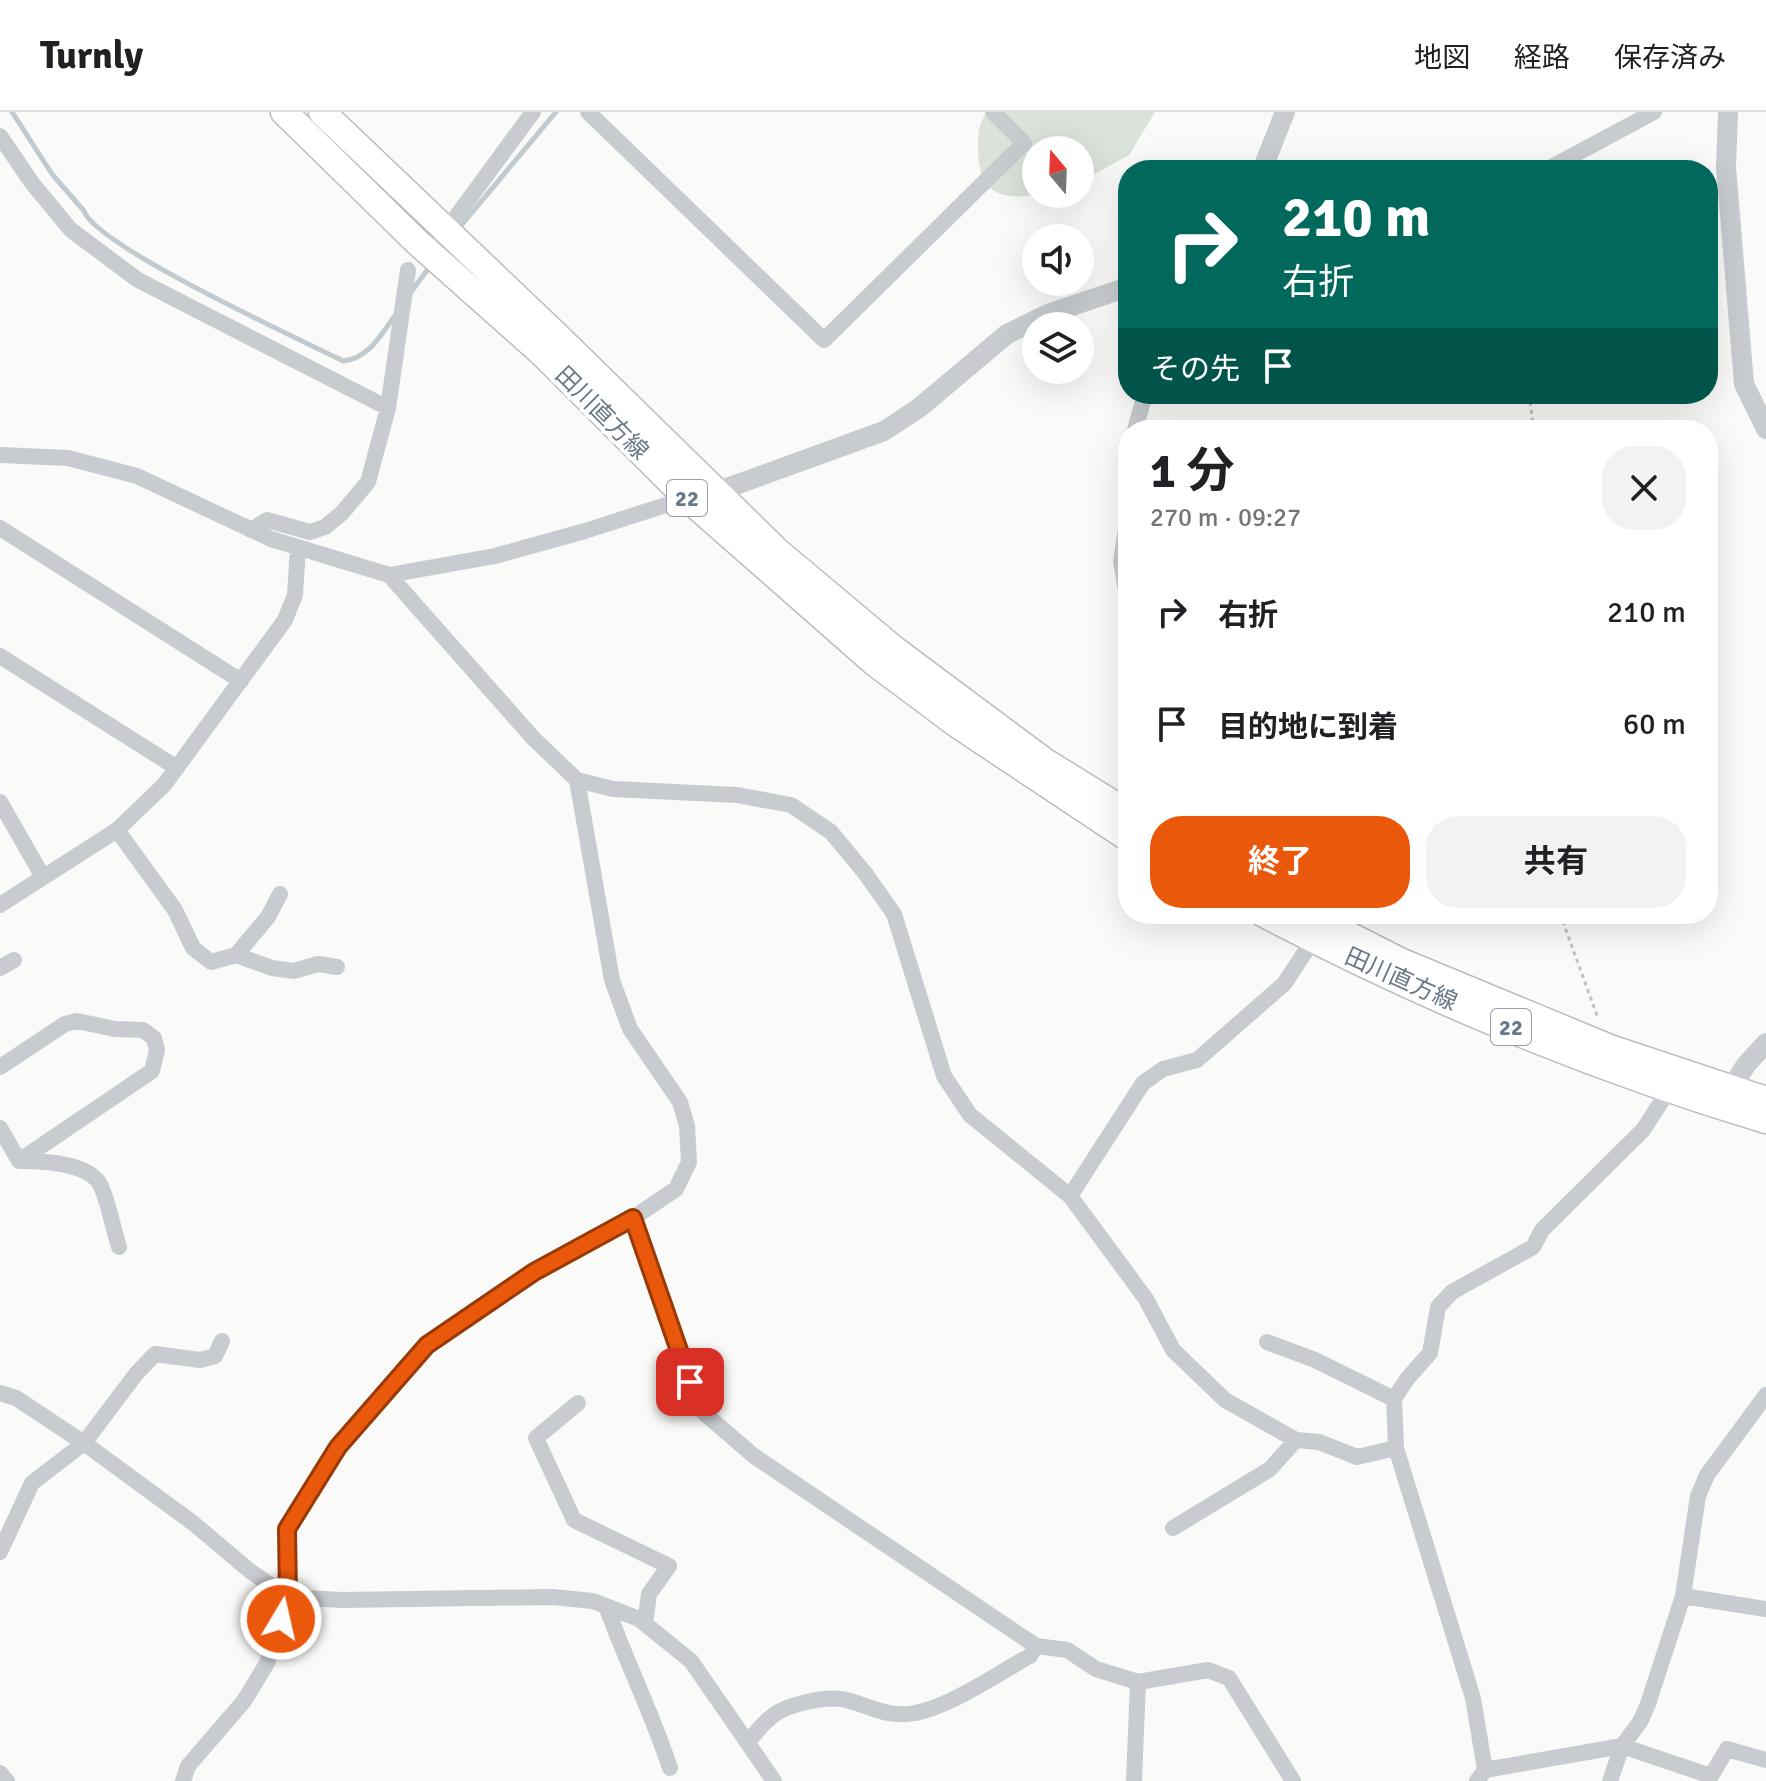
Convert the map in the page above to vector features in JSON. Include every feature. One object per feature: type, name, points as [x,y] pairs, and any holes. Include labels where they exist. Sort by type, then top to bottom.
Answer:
[{"type":"main road","name":"田川直方線","points":[[284,112],[429,252],[543,354],[686,497],[875,663],[958,725],[1118,831]]},
{"type":"main road","name":"田川直方線","points":[[322,112],[777,551],[895,650],[1044,761],[1118,807]]},
{"type":"main road","name":"田川直方線","points":[[1314,925],[1610,1048],[1675,1081],[1730,1090],[1766,1100]]},
{"type":"main road","name":"田川直方線","points":[[1314,925],[1395,979],[1675,1081],[1766,1120]]},
{"type":"street","points":[[429,252],[533,112]]},
{"type":"street","points":[[588,112],[824,340],[1024,143],[993,112]]},
{"type":"street","points":[[1266,160],[1285,112]]},
{"type":"street","points":[[1565,160],[1654,112]]},
{"type":"street","points":[[1728,112],[1726,167],[1744,384],[1766,429]]},
{"type":"street","points":[[0,136],[32,183],[71,230],[138,280],[388,408]]},
{"type":"street","points":[[251,530],[267,520],[310,532],[325,527],[342,513],[368,482],[388,408],[408,270]]},
{"type":"street","points":[[0,455],[68,458],[137,476],[251,530],[298,548],[389,575],[495,556],[585,531],[686,497],[716,492],[884,431],[919,408],[1007,334],[1048,314],[1118,290]]},
{"type":"street","points":[[0,528],[241,681]]},
{"type":"street","points":[[0,905],[117,830],[164,785],[285,620],[295,595],[298,548]]},
{"type":"street","points":[[389,575],[534,739],[577,780],[613,789],[737,795],[791,805],[831,832],[894,914],[944,1076],[970,1115],[1070,1196],[1146,1299],[1173,1350],[1225,1400],[1296,1440],[1319,1442],[1357,1457],[1396,1448]]},
{"type":"street","points":[[0,656],[177,768]]},
{"type":"street","points":[[183,1781],[188,1766],[244,1701],[267,1663],[288,1597],[287,1529],[338,1447],[427,1345],[534,1272],[633,1218],[676,1189],[689,1162],[687,1126],[680,1102],[630,1029],[612,980],[577,780]]},
{"type":"street","points":[[0,802],[43,877]]},
{"type":"street","points":[[117,830],[175,910],[193,948],[211,962],[236,955],[268,917],[280,894]]},
{"type":"street","points":[[1070,1196],[1143,1083],[1163,1069],[1197,1060],[1284,984],[1314,925]]},
{"type":"street","points":[[236,955],[272,968],[294,971],[318,964],[337,967]]},
{"type":"street","points":[[0,1067],[65,1024],[77,1021],[115,1029],[143,1030],[154,1038],[157,1050],[152,1071],[19,1161]]},
{"type":"street","points":[[1730,1090],[1746,1065],[1766,1043]]},
{"type":"street","points":[[1675,1081],[1643,1130],[1542,1230],[1533,1247],[1452,1292],[1438,1307],[1430,1353],[1394,1399],[1396,1448],[1473,1698],[1481,1775],[1622,1746],[1711,1776],[1727,1749],[1766,1760]]},
{"type":"street","points":[[0,1128],[19,1161]]},
{"type":"street","points":[[19,1161],[52,1160],[90,1174],[100,1184],[119,1247]]},
{"type":"street","points":[[633,1218],[690,1382],[704,1413],[754,1456],[1036,1646],[1067,1650],[1096,1669],[1138,1682],[1208,1670],[1229,1678],[1293,1781]]},
{"type":"street","points":[[0,1552],[32,1483],[84,1443],[155,1354],[200,1360],[215,1356],[222,1341]]},
{"type":"street","points":[[1267,1342],[1315,1360],[1394,1399]]},
{"type":"street","points":[[0,1393],[16,1398],[84,1443],[288,1597],[342,1600],[552,1597],[593,1601],[639,1619],[691,1661],[774,1781]]},
{"type":"street","points":[[1610,1781],[1622,1746],[1640,1722],[1648,1704],[1683,1596],[1702,1485],[1766,1395]]},
{"type":"street","points":[[578,1403],[536,1438],[574,1520],[669,1566],[649,1594],[645,1624]]},
{"type":"street","points":[[1173,1528],[1270,1469],[1296,1440]]},
{"type":"street","points":[[1683,1596],[1766,1609]]},
{"type":"street","points":[[606,1606],[633,1677],[659,1733],[670,1768]]},
{"type":"street","points":[[748,1742],[779,1712],[830,1698],[840,1698],[898,1716],[935,1708],[1030,1656],[1036,1646]]},
{"type":"street","points":[[1134,1781],[1138,1682]]},
{"type":"street","points":[[0,1773],[7,1781]]},
{"type":"path","points":[[1564,924],[1610,1048]]},
{"type":"shaded area","points":[[987,112],[1155,112],[1129,155],[1094,174],[1094,136],[1022,136],[1022,196],[1002,195],[987,184],[979,163],[978,133]]},
{"type":"waterway","points":[[12,112],[52,174],[97,227],[202,291],[343,361],[368,350],[396,314]]},
{"type":"waterway","points":[[459,228],[556,112]]},
{"type":"waterway","points":[[411,292],[431,265]]},
{"type":"route","points":[[281,1619],[288,1597],[287,1529],[338,1447],[427,1345],[534,1272],[633,1218],[690,1382]]}]
